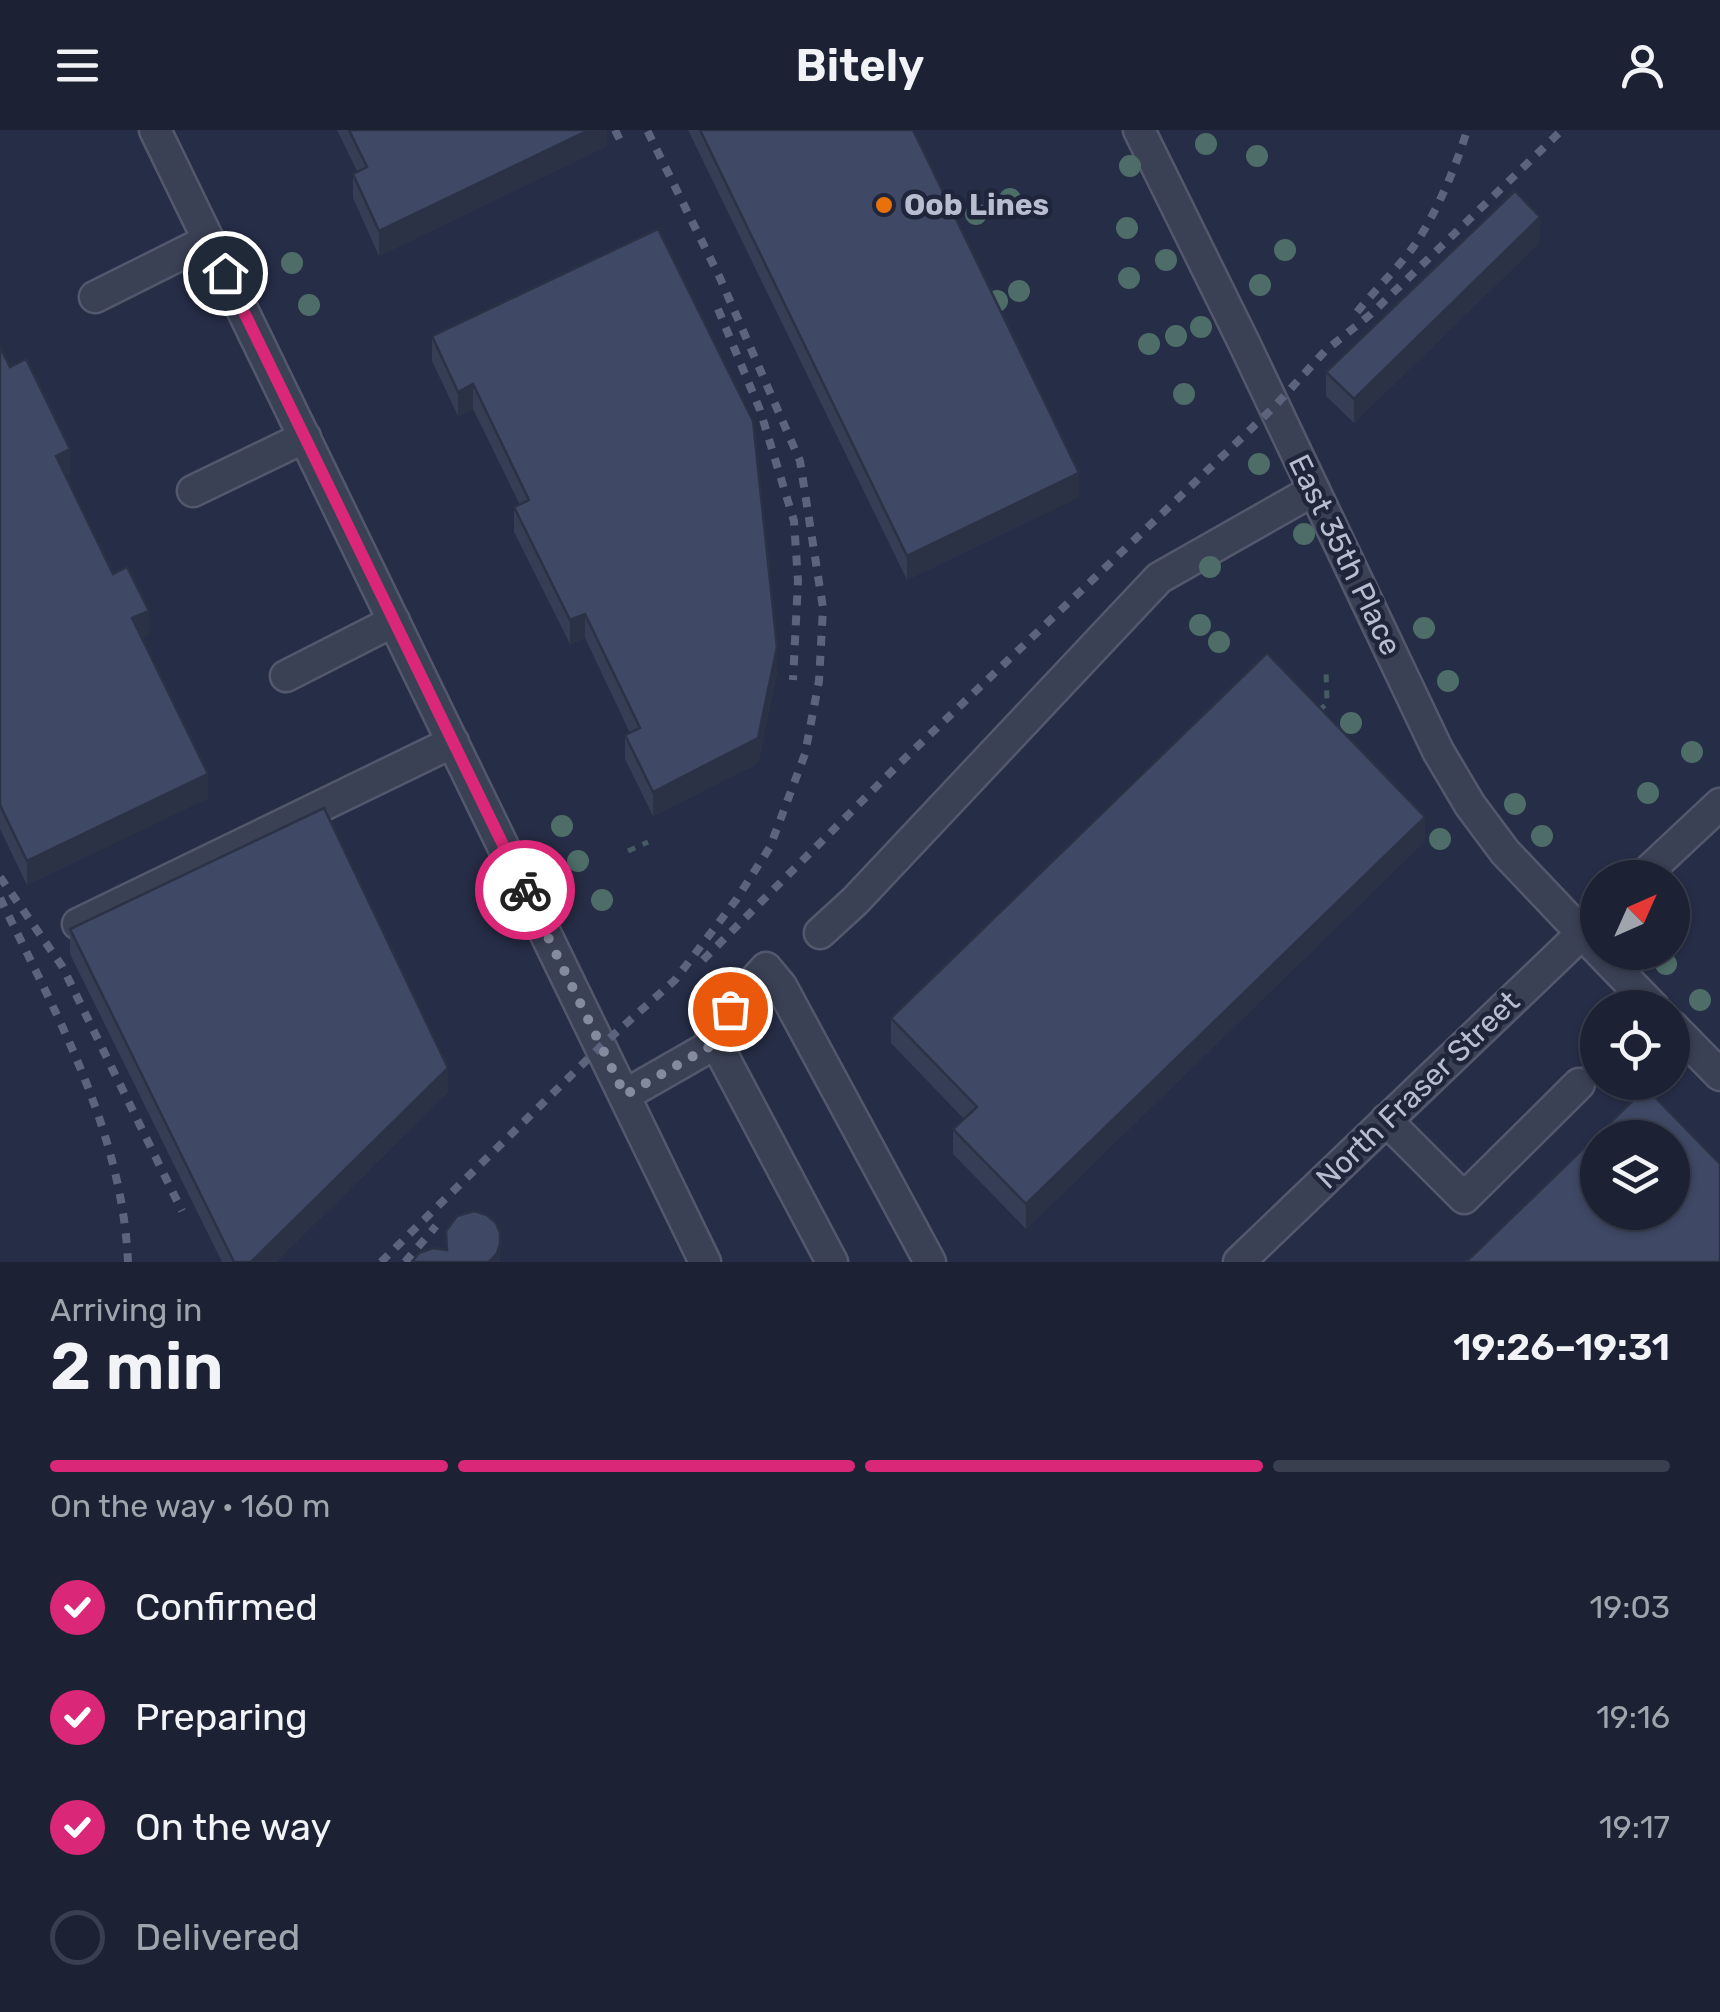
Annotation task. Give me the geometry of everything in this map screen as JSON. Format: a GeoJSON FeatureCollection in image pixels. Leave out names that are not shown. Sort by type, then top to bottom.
{"type":"FeatureCollection","features":[{"type":"Feature","properties":{"kind":"street"},"geometry":{"type":"LineString","coordinates":[[155,130],[705,1262]]}},
{"type":"Feature","properties":{"kind":"street","name":"East 35th Place"},"geometry":{"type":"LineString","coordinates":[[1139,130],[1438,750],[1470,805],[1505,852],[1580,924]]}},
{"type":"Feature","properties":{"kind":"street"},"geometry":{"type":"LineString","coordinates":[[95,296],[209,240]]}},
{"type":"Feature","properties":{"kind":"street"},"geometry":{"type":"LineString","coordinates":[[193,491],[305,437]]}},
{"type":"Feature","properties":{"kind":"street"},"geometry":{"type":"LineString","coordinates":[[820,934],[1159,578],[1314,490]]}},
{"type":"Feature","properties":{"kind":"street"},"geometry":{"type":"LineString","coordinates":[[286,676],[394,621]]}},
{"type":"Feature","properties":{"kind":"street"},"geometry":{"type":"LineString","coordinates":[[78,924],[453,742]]}},
{"type":"Feature","properties":{"kind":"street"},"geometry":{"type":"LineString","coordinates":[[1660,860],[1720,804]]}},
{"type":"Feature","properties":{"kind":"street","name":"North Fraser Street"},"geometry":{"type":"LineString","coordinates":[[1239,1262],[1386,1120],[1580,950]]}},
{"type":"Feature","properties":{"kind":"street"},"geometry":{"type":"LineString","coordinates":[[832,1262],[712,1029],[766,968],[781,986],[930,1262]]}},
{"type":"Feature","properties":{"kind":"street","name":"East 35th Place"},"geometry":{"type":"LineString","coordinates":[[1621,970],[1639,990]]}},
{"type":"Feature","properties":{"kind":"street"},"geometry":{"type":"LineString","coordinates":[[625,1095],[716,1043]]}},
{"type":"Feature","properties":{"kind":"street"},"geometry":{"type":"LineString","coordinates":[[1690,1044],[1720,1075]]}},
{"type":"Feature","properties":{"kind":"street"},"geometry":{"type":"LineString","coordinates":[[1386,1120],[1464,1198],[1580,1084]]}},
{"type":"Feature","properties":{"kind":"path"},"geometry":{"type":"LineString","coordinates":[[1319,710],[1327,702],[1326,668]]}},
{"type":"Feature","properties":{"kind":"path"},"geometry":{"type":"LineString","coordinates":[[628,851],[648,842]]}},
{"type":"Feature","properties":{"kind":"building"},"geometry":{"type":"Polygon","coordinates":[[[349,130],[589,130],[379,231],[353,174],[367,167],[349,130]]]}},
{"type":"Feature","properties":{"kind":"building"},"geometry":{"type":"Polygon","coordinates":[[[700,130],[913,130],[1079,473],[907,556],[700,130]]]}},
{"type":"Feature","properties":{"kind":"building"},"geometry":{"type":"Polygon","coordinates":[[[1515,191],[1540,217],[1354,399],[1326,372],[1515,191]]]}},
{"type":"Feature","properties":{"kind":"building"},"geometry":{"type":"Polygon","coordinates":[[[658,229],[753,421],[777,647],[758,738],[653,792],[625,735],[640,728],[585,614],[570,620],[514,507],[529,500],[473,384],[458,392],[432,336],[658,229]]]}},
{"type":"Feature","properties":{"kind":"building"},"geometry":{"type":"Polygon","coordinates":[[[0,347],[10,367],[26,359],[70,449],[56,456],[113,574],[127,567],[149,611],[132,618],[208,774],[27,861],[0,805],[0,347]]]}},
{"type":"Feature","properties":{"kind":"building"},"geometry":{"type":"Polygon","coordinates":[[[1267,653],[1425,817],[1026,1204],[953,1129],[977,1107],[891,1018],[1267,653]]]}},
{"type":"Feature","properties":{"kind":"building"},"geometry":{"type":"Polygon","coordinates":[[[324,808],[448,1068],[251,1262],[234,1262],[70,929],[324,808]]]}},
{"type":"Feature","properties":{"kind":"building"},"geometry":{"type":"Polygon","coordinates":[[[1634,1100],[1658,1100],[1677,1120],[1613,1120],[1634,1100]]]}},
{"type":"Feature","properties":{"kind":"building"},"geometry":{"type":"Polygon","coordinates":[[[1690,1133],[1720,1164],[1720,1262],[1466,1262],[1580,1152],[1580,1230],[1690,1230],[1690,1133]]]}},
{"type":"Feature","properties":{"kind":"building"},"geometry":{"type":"Polygon","coordinates":[[[474,1211],[487,1215],[500,1233],[497,1253],[491,1260],[412,1262],[419,1253],[433,1248],[447,1250],[446,1231],[457,1216],[474,1211]]]}},
{"type":"Feature","properties":{"kind":"railway"},"geometry":{"type":"LineString","coordinates":[[615,130],[621,142]]}},
{"type":"Feature","properties":{"kind":"railway"},"geometry":{"type":"LineString","coordinates":[[381,1262],[601,1046],[675,980],[736,900],[770,847],[805,754],[819,681],[823,608],[800,461],[720,278],[647,130]]}},
{"type":"Feature","properties":{"kind":"railway"},"geometry":{"type":"LineString","coordinates":[[1357,312],[1422,234],[1445,190],[1467,130]]}},
{"type":"Feature","properties":{"kind":"railway"},"geometry":{"type":"LineString","coordinates":[[703,960],[900,763],[1274,407],[1325,351],[1371,314],[1562,130]]}},
{"type":"Feature","properties":{"kind":"railway"},"geometry":{"type":"LineString","coordinates":[[718,309],[760,410],[794,521],[798,581],[793,680]]}},
{"type":"Feature","properties":{"kind":"railway"},"geometry":{"type":"LineString","coordinates":[[0,877],[62,966],[182,1211]]}},
{"type":"Feature","properties":{"kind":"railway"},"geometry":{"type":"LineString","coordinates":[[0,898],[64,1029],[100,1119],[123,1213],[128,1262]]}},
{"type":"Feature","properties":{"kind":"railway"},"geometry":{"type":"LineString","coordinates":[[405,1262],[436,1226]]}},
{"type":"Feature","properties":{"kind":"way so far"},"geometry":{"type":"LineString","coordinates":[[525,890],[625,1095],[716,1043],[712,1029],[730,1009]]}},
{"type":"Feature","properties":{"kind":"place","name":"Oob Lines"},"geometry":{"type":"Point","coordinates":[884,205]}},
{"type":"Feature","properties":{"kind":"route"},"geometry":{"type":"LineString","coordinates":[[225,273],[525,890]]}}]}
